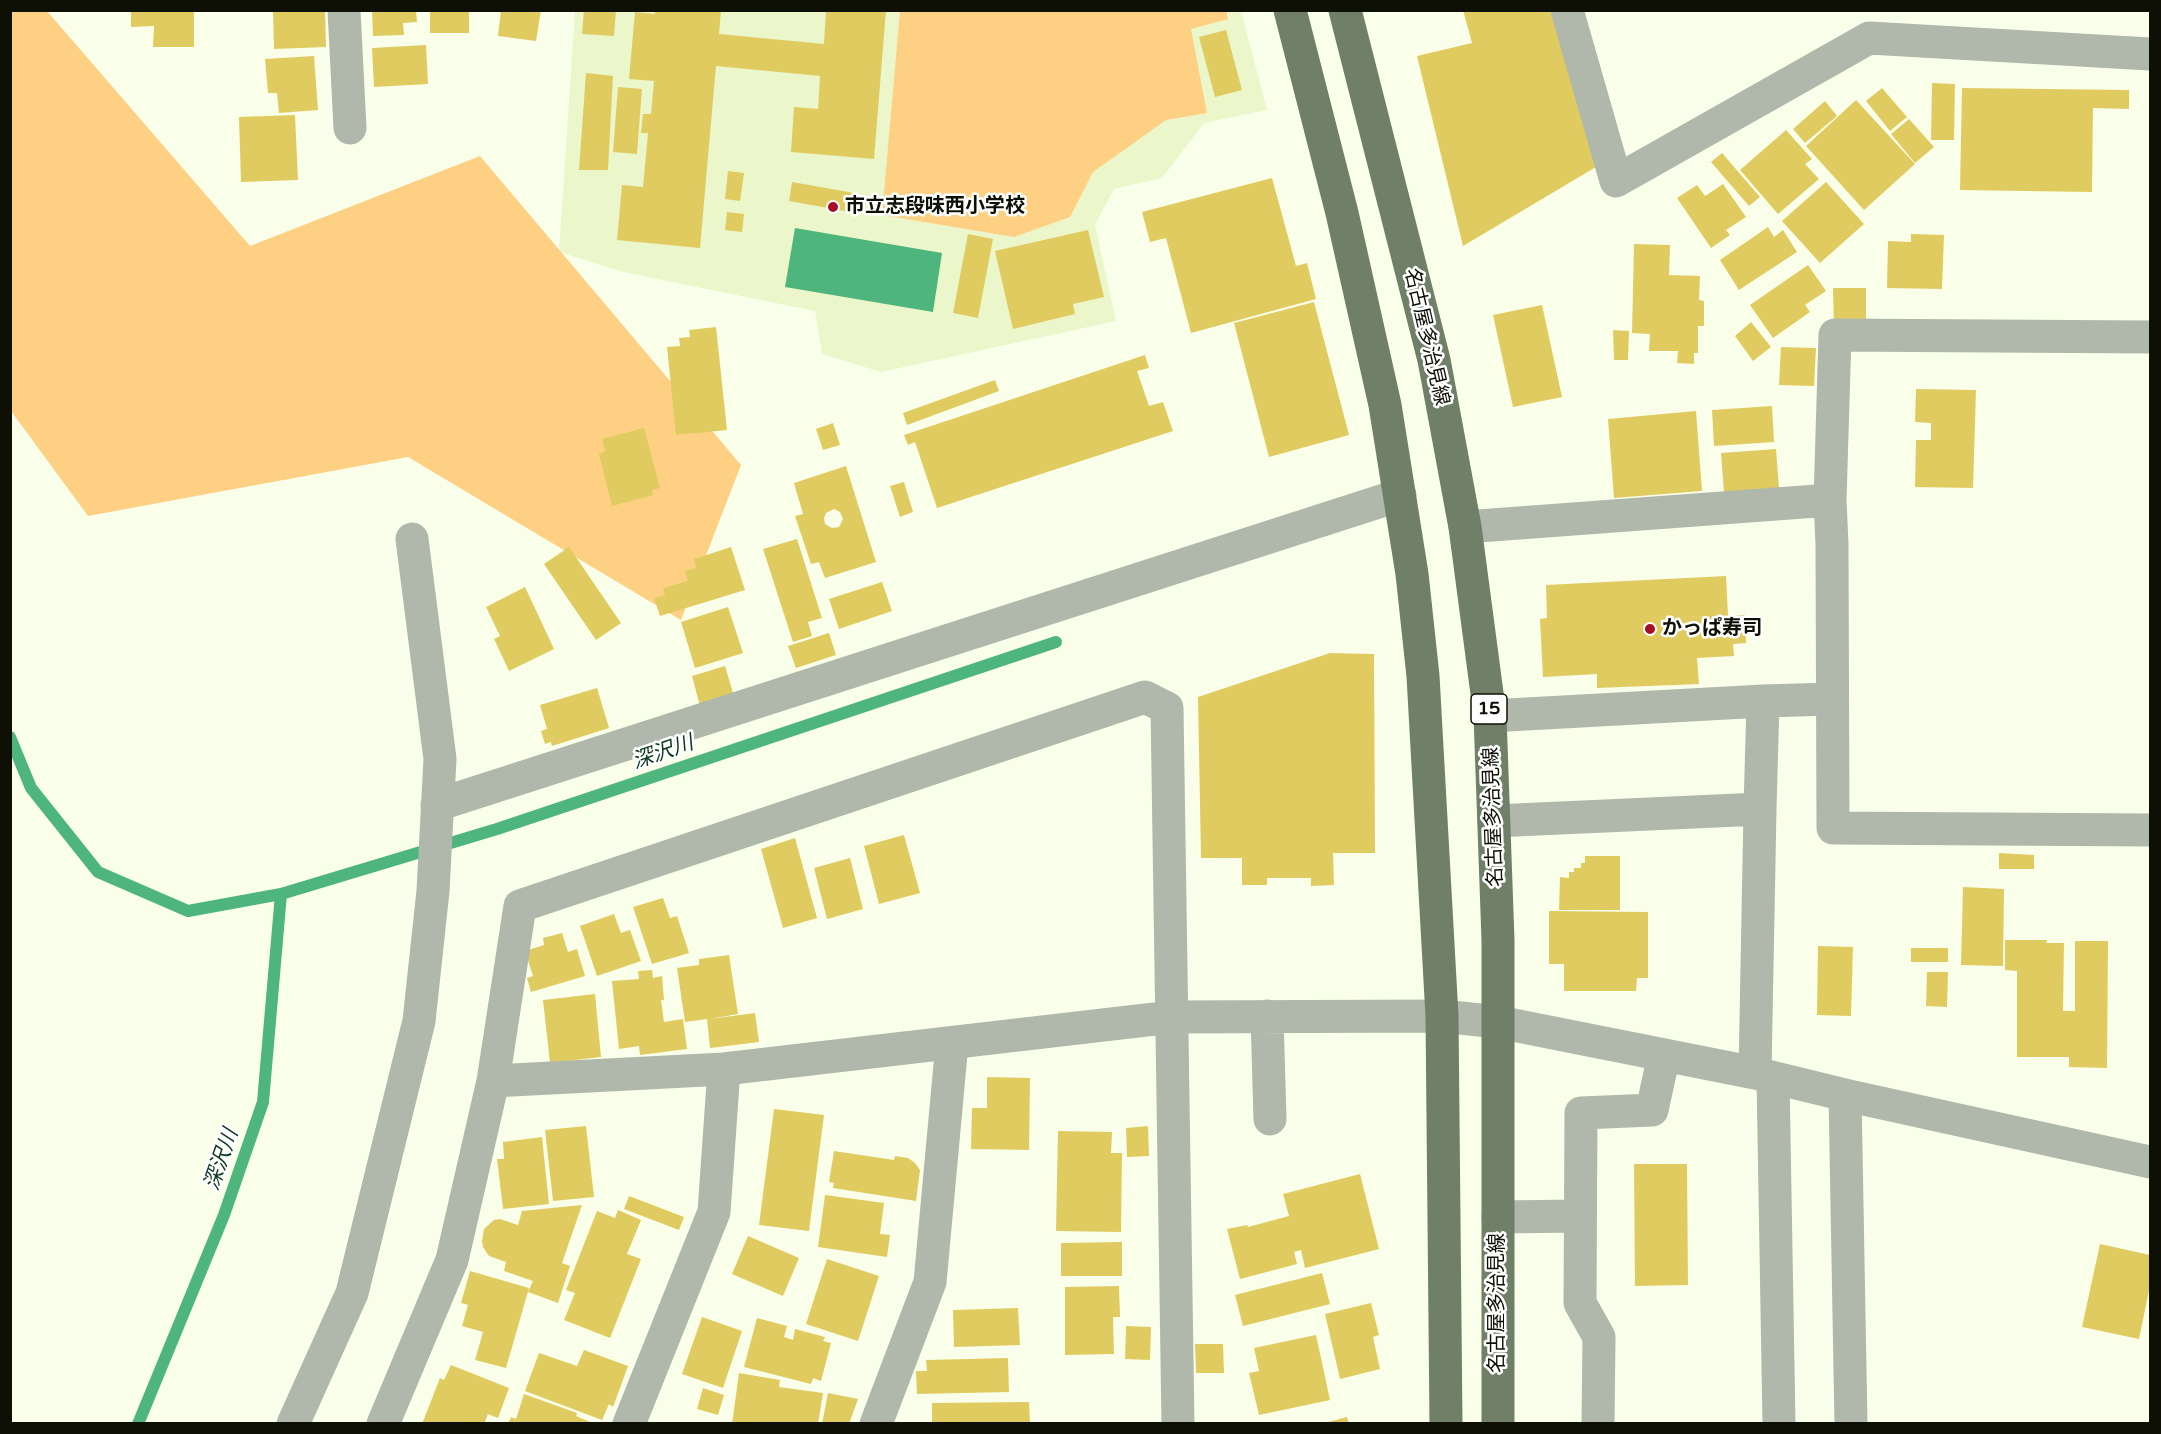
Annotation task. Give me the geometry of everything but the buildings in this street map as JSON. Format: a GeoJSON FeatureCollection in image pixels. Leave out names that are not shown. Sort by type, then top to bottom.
{"type":"FeatureCollection","features":[{"type":"Feature","properties":{"kind":"main road"},"geometry":{"type":"LineString","coordinates":[[1290,10],[1364,307],[1385,405],[1401,495],[1424,676],[1442,1017],[1446,1424]]}},
{"type":"Feature","properties":{"kind":"main road","name":"名古屋多治見線"},"geometry":{"type":"LineString","coordinates":[[1345,10],[1434,360],[1465,527],[1490,716],[1498,1022],[1498,1424]]}},
{"type":"Feature","properties":{"kind":"street"},"geometry":{"type":"LineString","coordinates":[[344,10],[350,128]]}},
{"type":"Feature","properties":{"kind":"street"},"geometry":{"type":"LineString","coordinates":[[1567,10],[1616,181],[1869,38],[2151,54]]}},
{"type":"Feature","properties":{"kind":"street"},"geometry":{"type":"LineString","coordinates":[[2151,337],[1835,335],[1830,500],[1833,828],[2151,830]]}},
{"type":"Feature","properties":{"kind":"street"},"geometry":{"type":"LineString","coordinates":[[437,812],[1401,495]]}},
{"type":"Feature","properties":{"kind":"street"},"geometry":{"type":"LineString","coordinates":[[1465,527],[1830,500]]}},
{"type":"Feature","properties":{"kind":"street"},"geometry":{"type":"LineString","coordinates":[[293,1424],[352,1293],[419,1021],[433,876],[440,759],[412,538]]}},
{"type":"Feature","properties":{"kind":"street"},"geometry":{"type":"LineString","coordinates":[[383,1424],[452,1260],[493,1081],[520,906],[1145,697],[1167,708],[1178,1424]]}},
{"type":"Feature","properties":{"kind":"street"},"geometry":{"type":"LineString","coordinates":[[1490,716],[1832,699]]}},
{"type":"Feature","properties":{"kind":"street"},"geometry":{"type":"LineString","coordinates":[[1763,701],[1760,809],[1764,1075],[1779,1424]]}},
{"type":"Feature","properties":{"kind":"street"},"geometry":{"type":"LineString","coordinates":[[1494,821],[1760,809]]}},
{"type":"Feature","properties":{"kind":"street"},"geometry":{"type":"LineString","coordinates":[[1267,1016],[1270,1119]]}},
{"type":"Feature","properties":{"kind":"street"},"geometry":{"type":"LineString","coordinates":[[493,1081],[724,1069],[1172,1017],[1442,1017],[1498,1022],[1764,1075],[2151,1162]]}},
{"type":"Feature","properties":{"kind":"street"},"geometry":{"type":"LineString","coordinates":[[876,1424],[930,1282],[952,1043]]}},
{"type":"Feature","properties":{"kind":"street"},"geometry":{"type":"LineString","coordinates":[[1598,1424],[1599,1337],[1580,1303],[1581,1113],[1652,1110],[1664,1055]]}},
{"type":"Feature","properties":{"kind":"street"},"geometry":{"type":"LineString","coordinates":[[629,1424],[714,1212],[724,1069]]}},
{"type":"Feature","properties":{"kind":"street"},"geometry":{"type":"LineString","coordinates":[[1845,1095],[1855,1422]]}},
{"type":"Feature","properties":{"kind":"street"},"geometry":{"type":"LineString","coordinates":[[1498,1217],[1580,1216]]}},
{"type":"Feature","properties":{"kind":"shaded area"},"geometry":{"type":"Polygon","coordinates":[[[1226,10],[1228,19],[1191,29],[1207,113],[1166,120],[1093,172],[1070,217],[1014,237],[882,215],[900,11],[1226,10]]]}},
{"type":"Feature","properties":{"kind":"shaded area"},"geometry":{"type":"Polygon","coordinates":[[[10,11],[47,11],[250,246],[480,156],[741,465],[681,620],[408,457],[88,516],[11,411],[10,11]]]}},
{"type":"Feature","properties":{"kind":"shaded area","name":"市立志段味西小学校"},"geometry":{"type":"Polygon","coordinates":[[[575,11],[1241,11],[1267,110],[1204,123],[1162,178],[1114,189],[1095,225],[1116,321],[881,372],[822,354],[815,311],[623,272],[559,252],[575,11]]]}},
{"type":"Feature","properties":{"kind":"shaded area"},"geometry":{"type":"Polygon","coordinates":[[[795,228],[942,253],[933,312],[785,287],[795,228]]]}},
{"type":"Feature","properties":{"kind":"waterway","name":"深沢川"},"geometry":{"type":"LineString","coordinates":[[138,1424],[224,1215],[263,1102],[281,894],[497,829],[1056,642]]}},
{"type":"Feature","properties":{"kind":"waterway","name":"深沢川"},"geometry":{"type":"LineString","coordinates":[[10,737],[31,788],[98,872],[188,911],[281,894]]}},
{"type":"Feature","properties":{"kind":"place","name":"市立志段味西小学校"},"geometry":{"type":"Point","coordinates":[833,207]}},
{"type":"Feature","properties":{"kind":"place","name":"かっぱ寿司"},"geometry":{"type":"Point","coordinates":[1650,629]}}]}
